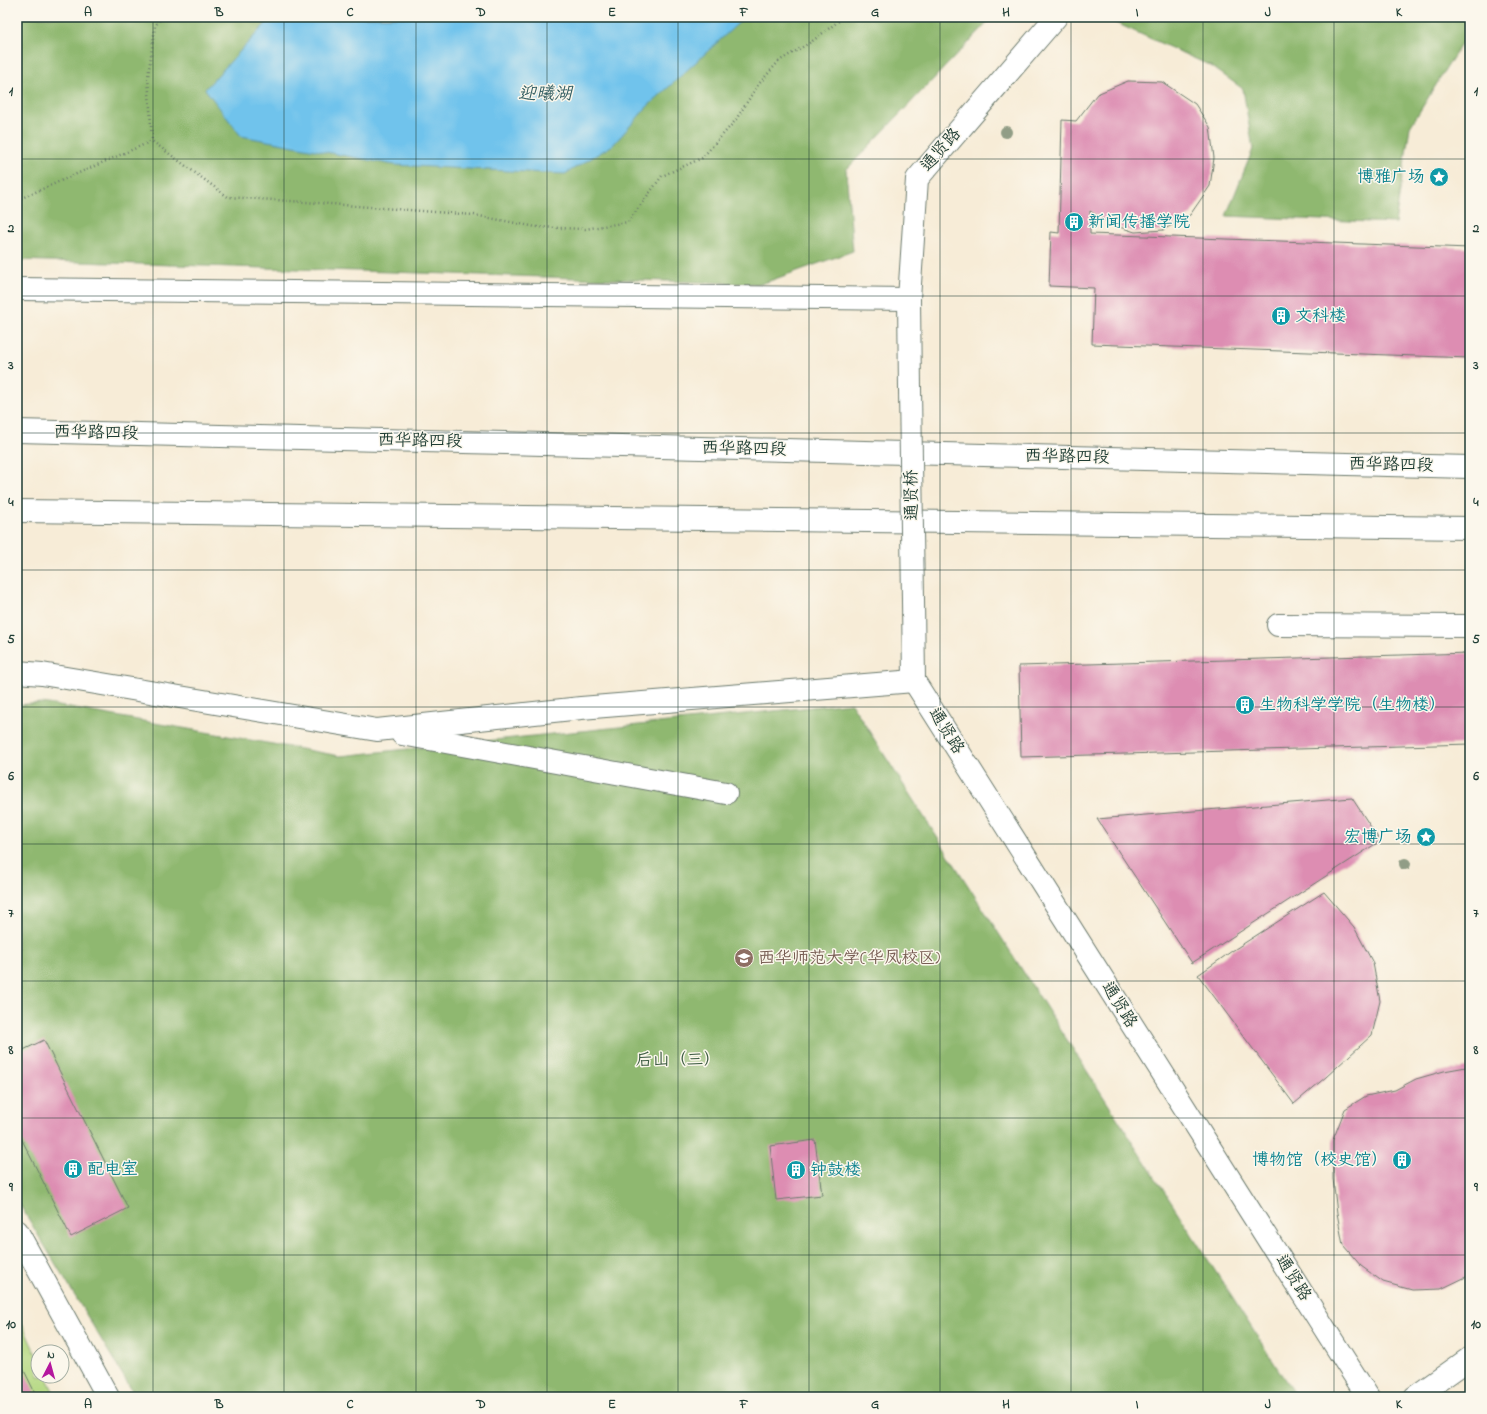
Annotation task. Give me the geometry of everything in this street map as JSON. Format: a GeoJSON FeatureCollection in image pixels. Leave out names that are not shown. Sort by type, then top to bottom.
{"type":"FeatureCollection","features":[{"type":"Feature","properties":{"kind":"street","name":"通贤路"},"geometry":{"type":"LineString","coordinates":[[910,389],[908,299],[917,179],[1056,17]]}},
{"type":"Feature","properties":{"kind":"street"},"geometry":{"type":"LineString","coordinates":[[17,289],[908,299]]}},
{"type":"Feature","properties":{"kind":"street","name":"通贤桥"},"geometry":{"type":"LineString","coordinates":[[910,389],[914,681]]}},
{"type":"Feature","properties":{"kind":"street","name":"西华路四段"},"geometry":{"type":"LineString","coordinates":[[17,431],[1470,467]]}},
{"type":"Feature","properties":{"kind":"street"},"geometry":{"type":"LineString","coordinates":[[17,511],[1470,528]]}},
{"type":"Feature","properties":{"kind":"street"},"geometry":{"type":"LineString","coordinates":[[1278,625],[1470,626]]}},
{"type":"Feature","properties":{"kind":"street"},"geometry":{"type":"LineString","coordinates":[[17,672],[42,674],[377,730],[726,793]]}},
{"type":"Feature","properties":{"kind":"street","name":"通贤路"},"geometry":{"type":"LineString","coordinates":[[914,681],[1368,1397]]}},
{"type":"Feature","properties":{"kind":"street"},"geometry":{"type":"LineString","coordinates":[[377,730],[580,708],[914,681]]}},
{"type":"Feature","properties":{"kind":"street"},"geometry":{"type":"LineString","coordinates":[[17,1231],[108,1397]]}},
{"type":"Feature","properties":{"kind":"street"},"geometry":{"type":"LineString","coordinates":[[1415,1397],[1470,1358]]}},
{"type":"Feature","properties":{"kind":"path"},"geometry":{"type":"LineString","coordinates":[[152,141],[148,77],[155,26],[162,17]]}},
{"type":"Feature","properties":{"kind":"path"},"geometry":{"type":"LineString","coordinates":[[152,141],[228,197],[474,215],[536,227],[585,229],[628,222],[662,176],[702,158],[735,121],[758,85],[779,61],[811,42],[844,17]]}},
{"type":"Feature","properties":{"kind":"path"},"geometry":{"type":"LineString","coordinates":[[17,200],[152,141]]}},
{"type":"Feature","properties":{"kind":"green space"},"geometry":{"type":"Polygon","coordinates":[[[17,17],[993,17],[846,170],[853,251],[761,284],[17,260],[17,17]]]}},
{"type":"Feature","properties":{"kind":"green space"},"geometry":{"type":"Polygon","coordinates":[[[1103,17],[1470,17],[1470,30],[1410,127],[1395,223],[1226,216],[1253,149],[1243,89],[1211,66],[1103,17]]]}},
{"type":"Feature","properties":{"kind":"green space","name":"后山（三）"},"geometry":{"type":"Polygon","coordinates":[[[42,703],[340,756],[851,703],[1296,1397],[136,1397],[17,1200],[17,705],[42,703]]]}},
{"type":"Feature","properties":{"kind":"green space"},"geometry":{"type":"Polygon","coordinates":[[[17,1313],[31,1344],[30,1384],[50,1384],[56,1397],[17,1397],[17,1313]]]}},
{"type":"Feature","properties":{"kind":"water","name":"迎曦湖"},"geometry":{"type":"Polygon","coordinates":[[[272,17],[745,17],[647,107],[613,145],[565,174],[394,165],[241,136],[205,89],[272,17]]]}},
{"type":"Feature","properties":{"kind":"building","name":"文科楼"},"geometry":{"type":"Polygon","coordinates":[[[1128,81],[1162,82],[1195,104],[1210,127],[1214,158],[1210,186],[1190,215],[1163,230],[1135,232],[1110,224],[1090,211],[1090,234],[1470,248],[1470,358],[1092,344],[1094,288],[1049,286],[1051,232],[1059,233],[1062,120],[1076,121],[1097,94],[1128,81]]]}},
{"type":"Feature","properties":{"kind":"building","name":"生物科学学院（生物楼）"},"geometry":{"type":"Polygon","coordinates":[[[1470,653],[1470,744],[1021,757],[1019,666],[1470,653]]]}},
{"type":"Feature","properties":{"kind":"building"},"geometry":{"type":"Polygon","coordinates":[[[1352,798],[1380,841],[1192,963],[1097,819],[1352,798]]]}},
{"type":"Feature","properties":{"kind":"building"},"geometry":{"type":"Polygon","coordinates":[[[1324,892],[1354,927],[1373,963],[1380,1001],[1372,1035],[1294,1104],[1198,975],[1232,951],[1324,892]]]}},
{"type":"Feature","properties":{"kind":"building","name":"配电室"},"geometry":{"type":"Polygon","coordinates":[[[44,1040],[128,1208],[71,1237],[17,1130],[17,1053],[44,1040]]]}},
{"type":"Feature","properties":{"kind":"building","name":"博物馆（校史馆）"},"geometry":{"type":"Polygon","coordinates":[[[1470,1067],[1470,1275],[1441,1289],[1412,1290],[1383,1282],[1361,1266],[1343,1245],[1333,1179],[1333,1140],[1345,1109],[1366,1096],[1395,1090],[1416,1079],[1444,1071],[1470,1067]]]}},
{"type":"Feature","properties":{"kind":"building","name":"钟鼓楼"},"geometry":{"type":"Polygon","coordinates":[[[815,1140],[822,1195],[776,1200],[770,1146],[815,1140]]]}},
{"type":"Feature","properties":{"kind":"building"},"geometry":{"type":"Polygon","coordinates":[[[17,1356],[37,1397],[17,1397],[17,1356]]]}},
{"type":"Feature","properties":{"kind":"place","name":"博雅广场"},"geometry":{"type":"Point","coordinates":[1439,177]}},
{"type":"Feature","properties":{"kind":"place","name":"新闻传播学院"},"geometry":{"type":"Point","coordinates":[1074,222]}},
{"type":"Feature","properties":{"kind":"place","name":"文科楼"},"geometry":{"type":"Point","coordinates":[1281,316]}},
{"type":"Feature","properties":{"kind":"place","name":"生物科学学院（生物楼）"},"geometry":{"type":"Point","coordinates":[1245,705]}},
{"type":"Feature","properties":{"kind":"place","name":"宏博广场"},"geometry":{"type":"Point","coordinates":[1426,837]}},
{"type":"Feature","properties":{"kind":"place","name":"西华师范大学(华凤校区)"},"geometry":{"type":"Point","coordinates":[744,958]}},
{"type":"Feature","properties":{"kind":"place","name":"博物馆（校史馆）"},"geometry":{"type":"Point","coordinates":[1402,1160]}},
{"type":"Feature","properties":{"kind":"place","name":"配电室"},"geometry":{"type":"Point","coordinates":[73,1169]}},
{"type":"Feature","properties":{"kind":"place","name":"钟鼓楼"},"geometry":{"type":"Point","coordinates":[796,1170]}}]}
